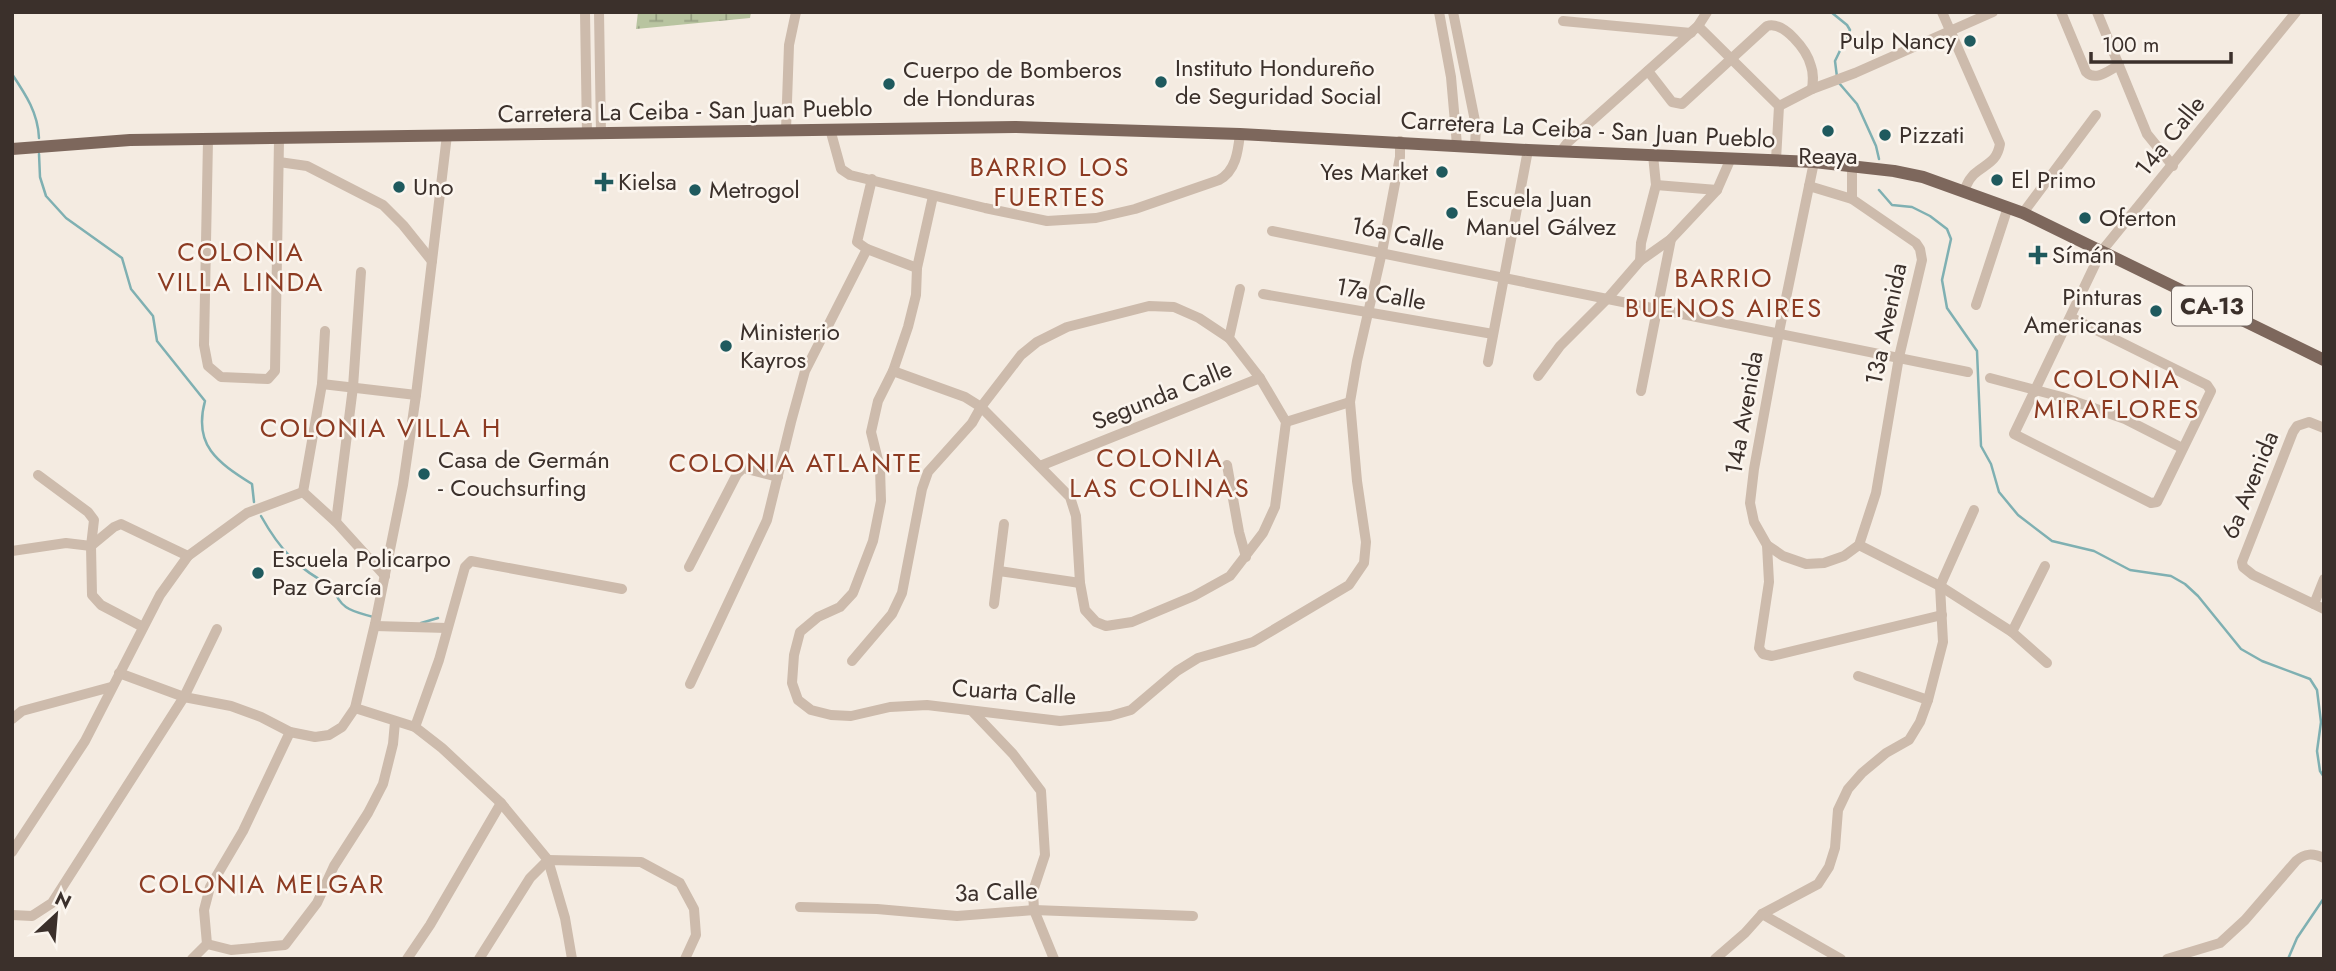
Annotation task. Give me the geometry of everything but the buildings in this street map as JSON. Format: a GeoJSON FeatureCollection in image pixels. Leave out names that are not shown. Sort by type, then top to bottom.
{"type":"FeatureCollection","features":[{"type":"Feature","properties":{"kind":"main road","name":"Carretera La Ceiba - San Juan Pueblo"},"geometry":{"type":"LineString","coordinates":[[12,149],[130,140],[279,140],[1015,127],[1400,141],[1528,150],[1814,162],[1923,177],[2008,207],[2323,357]]}},
{"type":"Feature","properties":{"kind":"street"},"geometry":{"type":"LineString","coordinates":[[586,12],[594,134]]}},
{"type":"Feature","properties":{"kind":"street"},"geometry":{"type":"LineString","coordinates":[[594,134],[599,12]]}},
{"type":"Feature","properties":{"kind":"street"},"geometry":{"type":"LineString","coordinates":[[786,130],[789,46],[796,12]]}},
{"type":"Feature","properties":{"kind":"street"},"geometry":{"type":"LineString","coordinates":[[1439,12],[1454,104],[1457,145]]}},
{"type":"Feature","properties":{"kind":"street"},"geometry":{"type":"LineString","coordinates":[[1453,12],[1476,126],[1475,146]]}},
{"type":"Feature","properties":{"kind":"street"},"geometry":{"type":"LineString","coordinates":[[1561,151],[1694,29],[1707,12]]}},
{"type":"Feature","properties":{"kind":"street"},"geometry":{"type":"LineString","coordinates":[[1942,12],[2000,144],[1998,155],[1991,164],[1978,170],[1970,178],[1964,191]]}},
{"type":"Feature","properties":{"kind":"street"},"geometry":{"type":"LineString","coordinates":[[1779,106],[1812,89],[1855,73],[1993,12]]}},
{"type":"Feature","properties":{"kind":"street"},"geometry":{"type":"LineString","coordinates":[[2061,12],[2090,76],[2096,77],[2119,65]]}},
{"type":"Feature","properties":{"kind":"street"},"geometry":{"type":"LineString","coordinates":[[2097,12],[2147,134],[2173,166]]}},
{"type":"Feature","properties":{"kind":"street","name":"14a Calle"},"geometry":{"type":"LineString","coordinates":[[2182,448],[2157,502],[2151,503],[2014,434],[2101,252],[2173,166],[2286,17],[2296,12]]}},
{"type":"Feature","properties":{"kind":"street"},"geometry":{"type":"LineString","coordinates":[[1563,20],[1694,29],[1732,60],[1779,106],[1776,160]]}},
{"type":"Feature","properties":{"kind":"street"},"geometry":{"type":"LineString","coordinates":[[1648,71],[1672,102],[1682,104],[1767,26],[1774,24],[1782,27],[1803,50],[1811,64],[1812,89]]}},
{"type":"Feature","properties":{"kind":"street"},"geometry":{"type":"LineString","coordinates":[[2023,213],[2096,115]]}},
{"type":"Feature","properties":{"kind":"street"},"geometry":{"type":"LineString","coordinates":[[830,130],[842,169],[850,175],[1047,221],[1096,218],[1135,209],[1228,176],[1236,158],[1240,134]]}},
{"type":"Feature","properties":{"kind":"street"},"geometry":{"type":"LineString","coordinates":[[119,673],[184,696],[231,706],[290,732],[315,737],[342,727],[355,708],[375,625],[402,485],[416,395],[447,135]]}},
{"type":"Feature","properties":{"kind":"street"},"geometry":{"type":"LineString","coordinates":[[208,140],[204,345],[208,366],[220,377],[268,379],[275,371],[279,140]]}},
{"type":"Feature","properties":{"kind":"street"},"geometry":{"type":"LineString","coordinates":[[1286,422],[1350,402],[1382,252],[1400,157],[1400,141]]}},
{"type":"Feature","properties":{"kind":"street"},"geometry":{"type":"LineString","coordinates":[[1488,362],[1528,150]]}},
{"type":"Feature","properties":{"kind":"street"},"geometry":{"type":"LineString","coordinates":[[1640,261],[1641,243],[1656,185],[1653,155]]}},
{"type":"Feature","properties":{"kind":"street"},"geometry":{"type":"LineString","coordinates":[[1538,376],[1560,346],[1640,261],[1671,239],[1717,190],[1731,158]]}},
{"type":"Feature","properties":{"kind":"street"},"geometry":{"type":"LineString","coordinates":[[279,162],[307,166],[383,205],[432,261]]}},
{"type":"Feature","properties":{"kind":"street","name":"14a Avenida"},"geometry":{"type":"LineString","coordinates":[[1767,545],[1754,522],[1750,503],[1754,469],[1814,162]]}},
{"type":"Feature","properties":{"kind":"street"},"geometry":{"type":"LineString","coordinates":[[1852,166],[1852,199]]}},
{"type":"Feature","properties":{"kind":"street"},"geometry":{"type":"LineString","coordinates":[[872,179],[857,238],[859,245],[917,268]]}},
{"type":"Feature","properties":{"kind":"street"},"geometry":{"type":"LineString","coordinates":[[1656,185],[1717,190]]}},
{"type":"Feature","properties":{"kind":"street","name":"13a Avenida"},"geometry":{"type":"LineString","coordinates":[[1810,186],[1852,199],[1916,243],[1922,253],[1899,357],[1876,493],[1860,545]]}},
{"type":"Feature","properties":{"kind":"street"},"geometry":{"type":"LineString","coordinates":[[852,661],[892,614],[902,593],[922,489],[928,472],[972,423],[981,407],[1021,355],[1037,342],[1067,327],[1149,306],[1174,307],[1199,318],[1229,338],[1260,378],[1286,422],[1275,507],[1263,533],[1230,576],[1194,596],[1132,622],[1107,626],[1096,622],[1085,610],[1080,583],[1076,516],[1070,497],[981,407],[965,397],[893,371],[913,306],[917,268],[933,196]]}},
{"type":"Feature","properties":{"kind":"street"},"geometry":{"type":"LineString","coordinates":[[1976,305],[2008,207]]}},
{"type":"Feature","properties":{"kind":"street","name":"16a Calle"},"geometry":{"type":"LineString","coordinates":[[1272,231],[1968,372]]}},
{"type":"Feature","properties":{"kind":"street"},"geometry":{"type":"LineString","coordinates":[[1641,391],[1671,239]]}},
{"type":"Feature","properties":{"kind":"street"},"geometry":{"type":"LineString","coordinates":[[690,684],[767,520],[805,371],[867,249]]}},
{"type":"Feature","properties":{"kind":"street"},"geometry":{"type":"LineString","coordinates":[[336,522],[353,387],[361,272]]}},
{"type":"Feature","properties":{"kind":"street"},"geometry":{"type":"LineString","coordinates":[[1229,338],[1240,289]]}},
{"type":"Feature","properties":{"kind":"street","name":"17a Calle"},"geometry":{"type":"LineString","coordinates":[[1263,294],[1493,334]]}},
{"type":"Feature","properties":{"kind":"street"},"geometry":{"type":"LineString","coordinates":[[1990,377],[2035,388],[2124,419],[2182,448],[2209,398],[2211,391],[2207,385],[2070,317]]}},
{"type":"Feature","properties":{"kind":"street"},"geometry":{"type":"LineString","coordinates":[[303,492],[322,384],[325,331]]}},
{"type":"Feature","properties":{"kind":"street","name":"Cuarta Calle"},"geometry":{"type":"LineString","coordinates":[[893,371],[878,401],[871,432],[880,468],[881,501],[873,541],[853,593],[840,607],[818,617],[800,632],[794,655],[792,682],[798,700],[811,710],[851,716],[890,707],[927,705],[1060,721],[1110,716],[1131,710],[1177,671],[1198,658],[1253,642],[1349,585],[1364,563],[1366,542],[1350,402]]}},
{"type":"Feature","properties":{"kind":"street","name":"Segunda Calle"},"geometry":{"type":"LineString","coordinates":[[1040,466],[1260,378]]}},
{"type":"Feature","properties":{"kind":"street"},"geometry":{"type":"LineString","coordinates":[[322,384],[416,395]]}},
{"type":"Feature","properties":{"kind":"street","name":"6a Avenida"},"geometry":{"type":"LineString","coordinates":[[2319,606],[2253,575],[2243,567],[2243,556],[2297,426],[2303,423],[2324,428]]}},
{"type":"Feature","properties":{"kind":"street"},"geometry":{"type":"LineString","coordinates":[[1227,465],[1246,556]]}},
{"type":"Feature","properties":{"kind":"street"},"geometry":{"type":"LineString","coordinates":[[689,567],[737,474],[743,468],[778,477]]}},
{"type":"Feature","properties":{"kind":"street"},"geometry":{"type":"LineString","coordinates":[[37,475],[94,520],[92,595],[101,605],[143,627]]}},
{"type":"Feature","properties":{"kind":"street"},"geometry":{"type":"LineString","coordinates":[[303,492],[336,522],[384,576]]}},
{"type":"Feature","properties":{"kind":"street"},"geometry":{"type":"LineString","coordinates":[[12,852],[85,741],[160,595],[188,556],[247,513],[303,492]]}},
{"type":"Feature","properties":{"kind":"street"},"geometry":{"type":"LineString","coordinates":[[1715,959],[1762,914],[1818,884],[1832,858],[1838,810],[1848,789],[1862,773],[1909,740],[1920,722],[1944,642],[1940,586],[1974,510]]}},
{"type":"Feature","properties":{"kind":"street"},"geometry":{"type":"LineString","coordinates":[[12,551],[66,543],[92,546],[121,524],[188,556]]}},
{"type":"Feature","properties":{"kind":"street"},"geometry":{"type":"LineString","coordinates":[[994,604],[1004,524]]}},
{"type":"Feature","properties":{"kind":"street"},"geometry":{"type":"LineString","coordinates":[[1767,545],[1783,556],[1806,564],[1824,563],[1844,556],[1860,545],[1940,586],[2012,632],[2047,663]]}},
{"type":"Feature","properties":{"kind":"street"},"geometry":{"type":"LineString","coordinates":[[1767,545],[1769,582],[1759,648],[1763,654],[1772,656],[1942,615]]}},
{"type":"Feature","properties":{"kind":"street"},"geometry":{"type":"LineString","coordinates":[[415,727],[439,660],[465,567],[471,561],[622,589]]}},
{"type":"Feature","properties":{"kind":"street"},"geometry":{"type":"LineString","coordinates":[[2012,632],[2045,566]]}},
{"type":"Feature","properties":{"kind":"street"},"geometry":{"type":"LineString","coordinates":[[999,572],[1080,583]]}},
{"type":"Feature","properties":{"kind":"street"},"geometry":{"type":"LineString","coordinates":[[2319,606],[2324,579]]}},
{"type":"Feature","properties":{"kind":"street"},"geometry":{"type":"LineString","coordinates":[[375,625],[447,628]]}},
{"type":"Feature","properties":{"kind":"street"},"geometry":{"type":"LineString","coordinates":[[12,915],[32,916],[52,903],[184,696],[217,629]]}},
{"type":"Feature","properties":{"kind":"street"},"geometry":{"type":"LineString","coordinates":[[1858,676],[1928,700]]}},
{"type":"Feature","properties":{"kind":"street"},"geometry":{"type":"LineString","coordinates":[[12,719],[22,711],[111,687]]}},
{"type":"Feature","properties":{"kind":"street"},"geometry":{"type":"LineString","coordinates":[[355,708],[415,727],[501,803],[548,860],[565,918],[572,959]]}},
{"type":"Feature","properties":{"kind":"street"},"geometry":{"type":"LineString","coordinates":[[973,712],[1013,754],[1041,791],[1045,855],[1033,891],[1034,910],[1054,959]]}},
{"type":"Feature","properties":{"kind":"street"},"geometry":{"type":"LineString","coordinates":[[207,944],[231,950],[285,945],[317,903],[334,866],[383,784],[393,744],[395,722]]}},
{"type":"Feature","properties":{"kind":"street"},"geometry":{"type":"LineString","coordinates":[[207,944],[204,910],[210,887],[243,831],[290,732]]}},
{"type":"Feature","properties":{"kind":"street"},"geometry":{"type":"LineString","coordinates":[[407,959],[430,925],[501,803]]}},
{"type":"Feature","properties":{"kind":"street"},"geometry":{"type":"LineString","coordinates":[[2167,959],[2220,943],[2245,919],[2296,860],[2310,854],[2324,859]]}},
{"type":"Feature","properties":{"kind":"street"},"geometry":{"type":"LineString","coordinates":[[479,959],[530,878],[548,860],[641,862],[680,883],[694,909],[696,935],[685,959]]}},
{"type":"Feature","properties":{"kind":"street","name":"3a Calle"},"geometry":{"type":"LineString","coordinates":[[800,907],[877,909],[957,916],[1034,910],[1193,916]]}},
{"type":"Feature","properties":{"kind":"street"},"geometry":{"type":"LineString","coordinates":[[1762,914],[1840,959]]}},
{"type":"Feature","properties":{"kind":"street"},"geometry":{"type":"LineString","coordinates":[[192,959],[207,944]]}},
{"type":"Feature","properties":{"kind":"green space"},"geometry":{"type":"Polygon","coordinates":[[[638,12],[751,12],[750,18],[636,29],[638,12]]]}},
{"type":"Feature","properties":{"kind":"waterway"},"geometry":{"type":"LineString","coordinates":[[1831,12],[1850,30],[1835,61],[1837,77]]}},
{"type":"Feature","properties":{"kind":"waterway"},"geometry":{"type":"LineString","coordinates":[[12,74],[34,112],[39,138]]}},
{"type":"Feature","properties":{"kind":"waterway"},"geometry":{"type":"LineString","coordinates":[[1839,83],[1857,104],[1879,159]]}},
{"type":"Feature","properties":{"kind":"waterway"},"geometry":{"type":"LineString","coordinates":[[39,154],[40,177],[46,196],[66,218],[122,258],[131,289],[153,316],[157,341],[205,401],[202,416],[205,441],[219,460],[252,484],[254,502]]}},
{"type":"Feature","properties":{"kind":"waterway"},"geometry":{"type":"LineString","coordinates":[[1879,190],[1892,205],[1912,207],[1930,216],[1947,229],[1951,239],[1942,280],[1947,308],[1977,351],[1981,446],[1991,464],[1999,492],[2018,515],[2052,541],[2094,551],[2130,570],[2171,576],[2185,584],[2241,649],[2262,661],[2310,679],[2317,690],[2321,722],[2317,751],[2320,771],[2324,777]]}},
{"type":"Feature","properties":{"kind":"waterway"},"geometry":{"type":"LineString","coordinates":[[261,516],[291,558],[333,587],[343,605],[373,617]]}},
{"type":"Feature","properties":{"kind":"waterway"},"geometry":{"type":"LineString","coordinates":[[421,623],[438,618]]}},
{"type":"Feature","properties":{"kind":"waterway"},"geometry":{"type":"LineString","coordinates":[[2288,959],[2297,938],[2324,898]]}},
{"type":"Feature","properties":{"kind":"place","name":"Pulp Nancy"},"geometry":{"type":"Point","coordinates":[1970,41]}},
{"type":"Feature","properties":{"kind":"place","name":"Instituto Hondureño de Seguridad Social"},"geometry":{"type":"Point","coordinates":[1161,82]}},
{"type":"Feature","properties":{"kind":"place","name":"Cuerpo de Bomberos de Honduras"},"geometry":{"type":"Point","coordinates":[889,84]}},
{"type":"Feature","properties":{"kind":"place","name":"Reaya"},"geometry":{"type":"Point","coordinates":[1828,131]}},
{"type":"Feature","properties":{"kind":"place","name":"Pizzati"},"geometry":{"type":"Point","coordinates":[1885,135]}},
{"type":"Feature","properties":{"kind":"place","name":"Yes Market"},"geometry":{"type":"Point","coordinates":[1442,172]}},
{"type":"Feature","properties":{"kind":"place","name":"El Primo"},"geometry":{"type":"Point","coordinates":[1997,180]}},
{"type":"Feature","properties":{"kind":"place","name":"Kielsa"},"geometry":{"type":"Point","coordinates":[604,182]}},
{"type":"Feature","properties":{"kind":"place","name":"Uno"},"geometry":{"type":"Point","coordinates":[399,187]}},
{"type":"Feature","properties":{"kind":"place","name":"Metrogol"},"geometry":{"type":"Point","coordinates":[695,190]}},
{"type":"Feature","properties":{"kind":"place","name":"Escuela Juan Manuel Gálvez"},"geometry":{"type":"Point","coordinates":[1452,213]}},
{"type":"Feature","properties":{"kind":"place","name":"Oferton"},"geometry":{"type":"Point","coordinates":[2085,218]}},
{"type":"Feature","properties":{"kind":"place","name":"Símán"},"geometry":{"type":"Point","coordinates":[2038,255]}},
{"type":"Feature","properties":{"kind":"place","name":"Pinturas Americanas"},"geometry":{"type":"Point","coordinates":[2156,311]}},
{"type":"Feature","properties":{"kind":"place","name":"Ministerio Kayros"},"geometry":{"type":"Point","coordinates":[726,346]}},
{"type":"Feature","properties":{"kind":"place","name":"Casa de Germán - Couchsurfing"},"geometry":{"type":"Point","coordinates":[424,474]}},
{"type":"Feature","properties":{"kind":"place","name":"Escuela Policarpo Paz García"},"geometry":{"type":"Point","coordinates":[258,573]}},
{"type":"Feature","properties":{"kind":"district","name":"BARRIO LOS FUERTES"},"geometry":{"type":"Point","coordinates":[1050,182]}},
{"type":"Feature","properties":{"kind":"district","name":"COLONIA VILLA LINDA"},"geometry":{"type":"Point","coordinates":[241,267]}},
{"type":"Feature","properties":{"kind":"district","name":"BARRIO BUENOS AIRES"},"geometry":{"type":"Point","coordinates":[1724,293]}},
{"type":"Feature","properties":{"kind":"district","name":"COLONIA MIRAFLORES"},"geometry":{"type":"Point","coordinates":[2117,394]}},
{"type":"Feature","properties":{"kind":"district","name":"COLONIA VILLA H"},"geometry":{"type":"Point","coordinates":[381,428]}},
{"type":"Feature","properties":{"kind":"district","name":"COLONIA ATLANTE"},"geometry":{"type":"Point","coordinates":[796,463]}},
{"type":"Feature","properties":{"kind":"district","name":"COLONIA LAS COLINAS"},"geometry":{"type":"Point","coordinates":[1160,473]}},
{"type":"Feature","properties":{"kind":"district","name":"COLONIA MELGAR"},"geometry":{"type":"Point","coordinates":[262,884]}}]}
